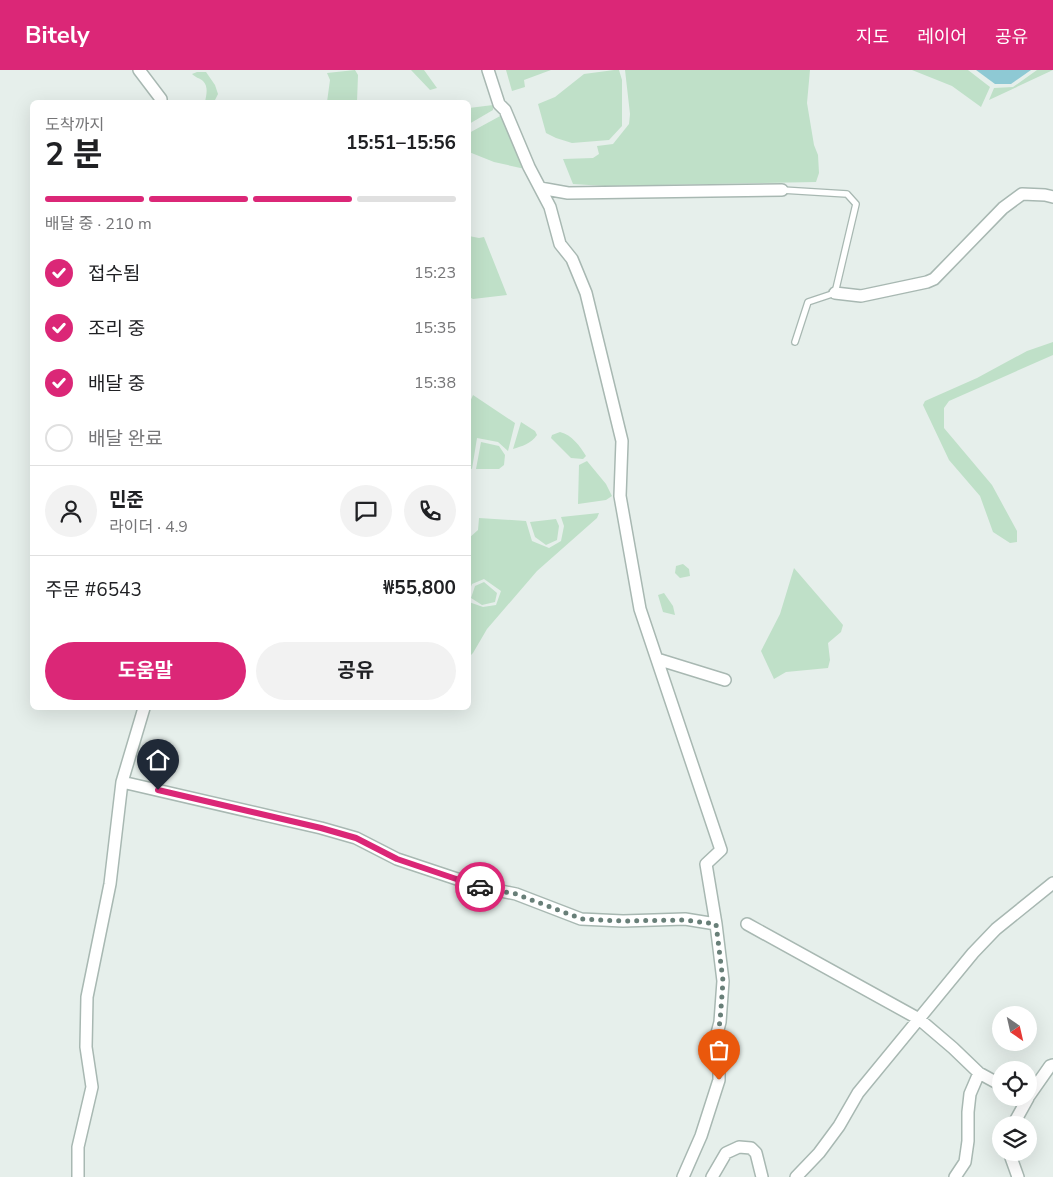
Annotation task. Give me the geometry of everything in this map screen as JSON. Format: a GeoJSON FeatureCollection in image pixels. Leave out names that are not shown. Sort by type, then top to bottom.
{"type":"FeatureCollection","features":[{"type":"Feature","properties":{"kind":"street"},"geometry":{"type":"LineString","coordinates":[[139,70],[161,100]]}},
{"type":"Feature","properties":{"kind":"street"},"geometry":{"type":"LineString","coordinates":[[488,70],[499,104],[505,110],[529,167],[550,207],[560,244],[572,260],[586,293],[622,441],[620,496],[640,609],[721,850],[706,864],[723,981],[720,1022],[714,1046],[719,1063],[719,1080],[701,1136],[683,1177]]}},
{"type":"Feature","properties":{"kind":"street"},"geometry":{"type":"LineString","coordinates":[[540,188],[568,193],[782,190]]}},
{"type":"Feature","properties":{"kind":"street"},"geometry":{"type":"LineString","coordinates":[[835,293],[861,296],[934,279],[1003,208],[1022,194],[1053,197]]}},
{"type":"Feature","properties":{"kind":"street"},"geometry":{"type":"LineString","coordinates":[[657,659],[725,680]]}},
{"type":"Feature","properties":{"kind":"street"},"geometry":{"type":"LineString","coordinates":[[78,1177],[78,1147],[92,1087],[86,1047],[87,997],[110,884],[122,782],[143,710]]}},
{"type":"Feature","properties":{"kind":"street"},"geometry":{"type":"LineString","coordinates":[[122,782],[321,828],[356,838],[397,859],[481,887],[516,894],[582,919],[622,921],[685,920],[716,924]]}},
{"type":"Feature","properties":{"kind":"street"},"geometry":{"type":"LineString","coordinates":[[796,1177],[824,1146],[858,1093],[886,1057],[920,1019],[972,953],[996,930],[1053,883]]}},
{"type":"Feature","properties":{"kind":"street"},"geometry":{"type":"LineString","coordinates":[[747,924],[920,1019],[979,1073],[992,1080]]}},
{"type":"Feature","properties":{"kind":"street"},"geometry":{"type":"LineString","coordinates":[[1037,1083],[1050,1066],[1053,1065]]}},
{"type":"Feature","properties":{"kind":"street"},"geometry":{"type":"LineString","coordinates":[[955,1177],[965,1162],[970,1094],[979,1073]]}},
{"type":"Feature","properties":{"kind":"street"},"geometry":{"type":"LineString","coordinates":[[712,1177],[726,1153],[738,1147],[751,1148],[756,1153],[762,1177]]}},
{"type":"Feature","properties":{"kind":"street"},"geometry":{"type":"LineString","coordinates":[[1012,1161],[1018,1177]]}},
{"type":"Feature","properties":{"kind":"lane"},"geometry":{"type":"LineString","coordinates":[[782,190],[847,194],[856,204],[835,293],[808,302],[795,342]]}},
{"type":"Feature","properties":{"kind":"green space"},"geometry":{"type":"Polygon","coordinates":[[[355,70],[358,75],[357,100],[327,100],[330,80],[327,73],[355,70]]]}},
{"type":"Feature","properties":{"kind":"green space"},"geometry":{"type":"Polygon","coordinates":[[[411,70],[424,70],[437,88],[430,90],[411,70]]]}},
{"type":"Feature","properties":{"kind":"green space"},"geometry":{"type":"Polygon","coordinates":[[[506,70],[551,70],[524,80],[525,87],[512,91],[506,70]]]}},
{"type":"Feature","properties":{"kind":"green space"},"geometry":{"type":"Polygon","coordinates":[[[619,70],[622,80],[622,126],[609,140],[572,143],[546,133],[538,104],[555,97],[584,74],[619,70]]]}},
{"type":"Feature","properties":{"kind":"green space"},"geometry":{"type":"Polygon","coordinates":[[[625,70],[810,70],[807,103],[814,145],[818,155],[819,173],[816,182],[604,186],[573,184],[563,159],[593,158],[599,154],[597,146],[613,144],[629,124],[630,114],[625,70]]]}},
{"type":"Feature","properties":{"kind":"green space"},"geometry":{"type":"Polygon","coordinates":[[[912,70],[968,70],[990,87],[981,107],[952,86],[912,70]]]}},
{"type":"Feature","properties":{"kind":"green space"},"geometry":{"type":"Polygon","coordinates":[[[1037,70],[1053,70],[989,100],[994,88],[1013,87],[1037,70]]]}},
{"type":"Feature","properties":{"kind":"green space"},"geometry":{"type":"Polygon","coordinates":[[[206,72],[215,85],[218,94],[215,100],[205,100],[207,92],[205,83],[192,74],[206,72]]]}},
{"type":"Feature","properties":{"kind":"green space"},"geometry":{"type":"Polygon","coordinates":[[[493,105],[493,110],[471,123],[471,108],[493,105]]]}},
{"type":"Feature","properties":{"kind":"green space"},"geometry":{"type":"Polygon","coordinates":[[[502,115],[525,169],[494,162],[471,153],[471,132],[502,115]]]}},
{"type":"Feature","properties":{"kind":"green space"},"geometry":{"type":"Polygon","coordinates":[[[471,236],[484,237],[507,295],[471,298],[471,236]]]}},
{"type":"Feature","properties":{"kind":"green space"},"geometry":{"type":"Polygon","coordinates":[[[1053,342],[1053,355],[949,401],[944,408],[944,428],[992,485],[1017,531],[1017,542],[1010,543],[993,532],[980,496],[949,460],[923,405],[925,401],[977,378],[1027,351],[1053,342]]]}},
{"type":"Feature","properties":{"kind":"green space"},"geometry":{"type":"Polygon","coordinates":[[[473,395],[515,423],[508,451],[498,442],[477,438],[472,469],[471,469],[471,400],[473,395]]]}},
{"type":"Feature","properties":{"kind":"green space"},"geometry":{"type":"Polygon","coordinates":[[[521,422],[535,431],[537,435],[529,443],[513,449],[521,422]]]}},
{"type":"Feature","properties":{"kind":"green space"},"geometry":{"type":"Polygon","coordinates":[[[560,432],[572,438],[578,445],[586,456],[583,459],[571,458],[551,438],[552,435],[560,432]]]}},
{"type":"Feature","properties":{"kind":"green space"},"geometry":{"type":"Polygon","coordinates":[[[481,442],[499,446],[505,455],[504,465],[499,469],[476,469],[481,442]]]}},
{"type":"Feature","properties":{"kind":"green space"},"geometry":{"type":"Polygon","coordinates":[[[587,461],[606,484],[612,496],[606,500],[578,504],[579,465],[587,461]]]}},
{"type":"Feature","properties":{"kind":"green space"},"geometry":{"type":"Polygon","coordinates":[[[599,513],[597,518],[537,571],[487,629],[471,655],[471,603],[483,607],[496,605],[501,591],[484,579],[472,584],[471,587],[471,536],[478,530],[479,518],[526,521],[532,541],[549,548],[561,541],[564,526],[561,517],[599,513]]]}},
{"type":"Feature","properties":{"kind":"green space"},"geometry":{"type":"Polygon","coordinates":[[[556,519],[559,526],[557,540],[546,545],[535,537],[530,522],[556,519]]]}},
{"type":"Feature","properties":{"kind":"green space"},"geometry":{"type":"Polygon","coordinates":[[[683,564],[689,569],[690,576],[680,578],[675,573],[676,566],[683,564]]]}},
{"type":"Feature","properties":{"kind":"green space"},"geometry":{"type":"Polygon","coordinates":[[[794,568],[843,625],[841,632],[828,643],[830,660],[828,668],[786,672],[774,679],[761,651],[780,614],[794,568]]]}},
{"type":"Feature","properties":{"kind":"green space"},"geometry":{"type":"Polygon","coordinates":[[[484,582],[497,593],[495,602],[482,605],[471,598],[475,586],[484,582]]]}},
{"type":"Feature","properties":{"kind":"green space"},"geometry":{"type":"Polygon","coordinates":[[[664,593],[673,606],[675,615],[663,612],[658,595],[664,593]]]}},
{"type":"Feature","properties":{"kind":"water"},"geometry":{"type":"Polygon","coordinates":[[[976,70],[1031,70],[1011,84],[995,84],[976,70]]]}},
{"type":"Feature","properties":{"kind":"way so far"},"geometry":{"type":"LineString","coordinates":[[480,887],[516,894],[582,919],[622,921],[685,920],[716,924],[723,981],[720,1022],[714,1046],[719,1063],[719,1080]]}},
{"type":"Feature","properties":{"kind":"route"},"geometry":{"type":"LineString","coordinates":[[158,790],[356,838],[397,859],[480,887]]}}]}
